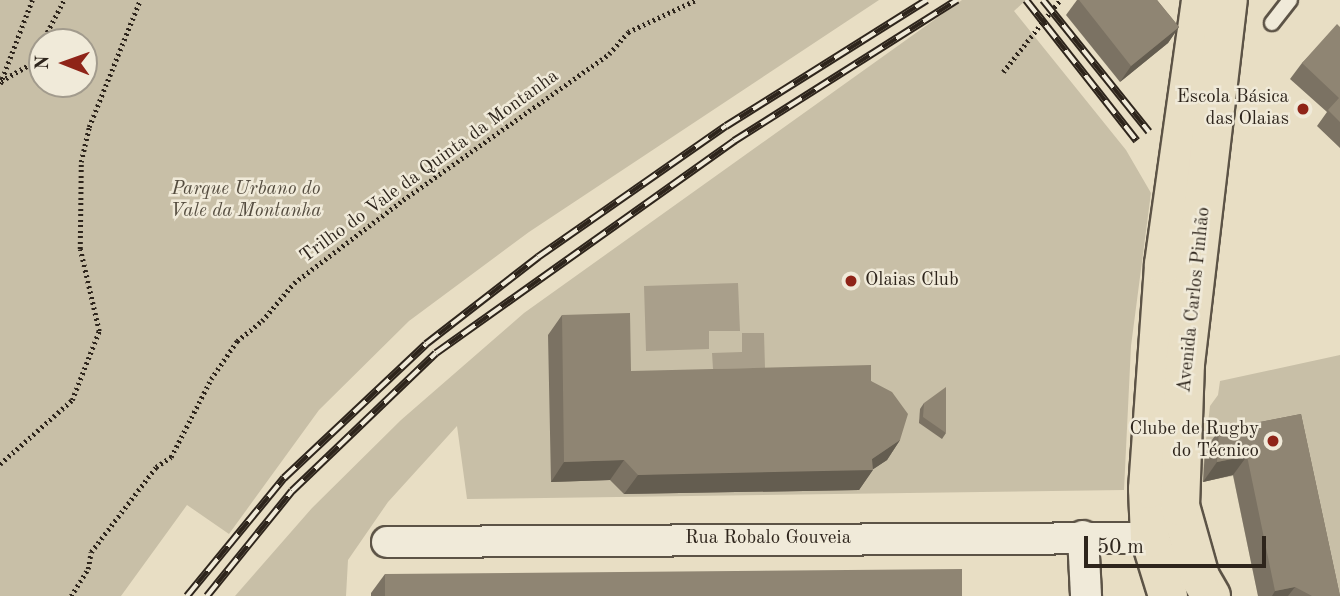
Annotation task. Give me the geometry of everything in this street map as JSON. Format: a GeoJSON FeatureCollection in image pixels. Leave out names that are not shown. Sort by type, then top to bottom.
{"type":"FeatureCollection","features":[{"type":"Feature","properties":{"kind":"main road","name":"Avenida Carlos Pinhão"},"geometry":{"type":"LineString","coordinates":[[1168,596],[1150,538],[1148,489],[1164,264],[1219,0]]}},
{"type":"Feature","properties":{"kind":"main road","name":"Avenida Carlos Pinhão"},"geometry":{"type":"LineString","coordinates":[[1211,596],[1191,549],[1180,506],[1185,364],[1219,0]]}},
{"type":"Feature","properties":{"kind":"main road"},"geometry":{"type":"LineString","coordinates":[[1150,538],[1191,549]]}},
{"type":"Feature","properties":{"kind":"street","name":"Rua Robalo Gouveia"},"geometry":{"type":"LineString","coordinates":[[387,542],[1083,536],[1150,538]]}},
{"type":"Feature","properties":{"kind":"street"},"geometry":{"type":"LineString","coordinates":[[1083,536],[1086,596]]}},
{"type":"Feature","properties":{"kind":"lane"},"geometry":{"type":"LineString","coordinates":[[1272,23],[1290,0]]}},
{"type":"Feature","properties":{"kind":"path"},"geometry":{"type":"LineString","coordinates":[[0,82],[32,0]]}},
{"type":"Feature","properties":{"kind":"path"},"geometry":{"type":"LineString","coordinates":[[49,28],[64,0]]}},
{"type":"Feature","properties":{"kind":"path"},"geometry":{"type":"LineString","coordinates":[[0,464],[72,400],[99,331],[80,249],[81,162],[89,127],[140,0]]}},
{"type":"Feature","properties":{"kind":"path","name":"Trilho do Vale da Quinta da Montanha"},"geometry":{"type":"LineString","coordinates":[[71,596],[88,569],[91,552],[156,467],[171,457],[211,379],[237,341],[262,321],[294,283],[403,200],[609,54],[628,32],[696,0]]}},
{"type":"Feature","properties":{"kind":"path"},"geometry":{"type":"LineString","coordinates":[[1003,72],[1060,0]]}},
{"type":"Feature","properties":{"kind":"path"},"geometry":{"type":"LineString","coordinates":[[0,82],[28,66]]}},
{"type":"Feature","properties":{"kind":"green space","name":"Parque Urbano do Vale da Montanha"},"geometry":{"type":"Polygon","coordinates":[[[0,0],[879,0],[529,232],[409,321],[319,410],[229,534],[187,505],[121,596],[0,596],[0,0]]]}},
{"type":"Feature","properties":{"kind":"green space","name":"Olaias Club"},"geometry":{"type":"Polygon","coordinates":[[[962,0],[1026,0],[1014,11],[1126,150],[1151,193],[1131,346],[1124,490],[467,499],[457,426],[388,502],[348,560],[346,596],[235,596],[312,508],[401,420],[524,313],[962,0]]]}},
{"type":"Feature","properties":{"kind":"green space","name":"Clube de Rugby do Técnico"},"geometry":{"type":"Polygon","coordinates":[[[1340,355],[1340,596],[1258,596],[1233,476],[1201,482],[1210,406],[1218,395],[1220,381],[1340,355]]]}},
{"type":"Feature","properties":{"kind":"shaded area"},"geometry":{"type":"Polygon","coordinates":[[[738,283],[740,331],[709,331],[709,349],[646,351],[644,286],[738,283]]]}},
{"type":"Feature","properties":{"kind":"shaded area"},"geometry":{"type":"Polygon","coordinates":[[[742,333],[764,333],[765,368],[713,369],[712,353],[742,352],[742,333]]]}},
{"type":"Feature","properties":{"kind":"building"},"geometry":{"type":"Polygon","coordinates":[[[1079,0],[1157,0],[1179,27],[1131,66],[1079,0]]]}},
{"type":"Feature","properties":{"kind":"building"},"geometry":{"type":"Polygon","coordinates":[[[1337,24],[1340,27],[1340,122],[1328,110],[1339,98],[1302,63],[1337,24]]]}},
{"type":"Feature","properties":{"kind":"building"},"geometry":{"type":"Polygon","coordinates":[[[630,313],[631,371],[871,365],[871,381],[892,392],[908,414],[900,440],[872,459],[873,470],[638,475],[624,460],[564,462],[562,315],[630,313]]]}},
{"type":"Feature","properties":{"kind":"building"},"geometry":{"type":"Polygon","coordinates":[[[946,387],[946,433],[923,417],[924,403],[946,387]]]}},
{"type":"Feature","properties":{"kind":"building"},"geometry":{"type":"Polygon","coordinates":[[[1301,414],[1340,596],[1312,596],[1295,587],[1275,591],[1247,456],[1217,462],[1219,430],[1301,414]]]}},
{"type":"Feature","properties":{"kind":"building"},"geometry":{"type":"Polygon","coordinates":[[[962,569],[962,596],[385,596],[385,574],[962,569]]]}},
{"type":"Feature","properties":{"kind":"railway"},"geometry":{"type":"LineString","coordinates":[[187,596],[284,478],[426,344],[538,257],[726,126],[927,0]]}},
{"type":"Feature","properties":{"kind":"railway"},"geometry":{"type":"LineString","coordinates":[[207,596],[292,491],[436,353],[734,141],[957,0]]}},
{"type":"Feature","properties":{"kind":"railway"},"geometry":{"type":"LineString","coordinates":[[1026,0],[1137,141]]}},
{"type":"Feature","properties":{"kind":"railway"},"geometry":{"type":"LineString","coordinates":[[1043,0],[1149,132]]}},
{"type":"Feature","properties":{"kind":"place","name":"Escola Básica das Olaias"},"geometry":{"type":"Point","coordinates":[1303,109]}},
{"type":"Feature","properties":{"kind":"place","name":"Olaias Club"},"geometry":{"type":"Point","coordinates":[851,281]}},
{"type":"Feature","properties":{"kind":"place","name":"Clube de Rugby do Técnico"},"geometry":{"type":"Point","coordinates":[1273,441]}}]}
